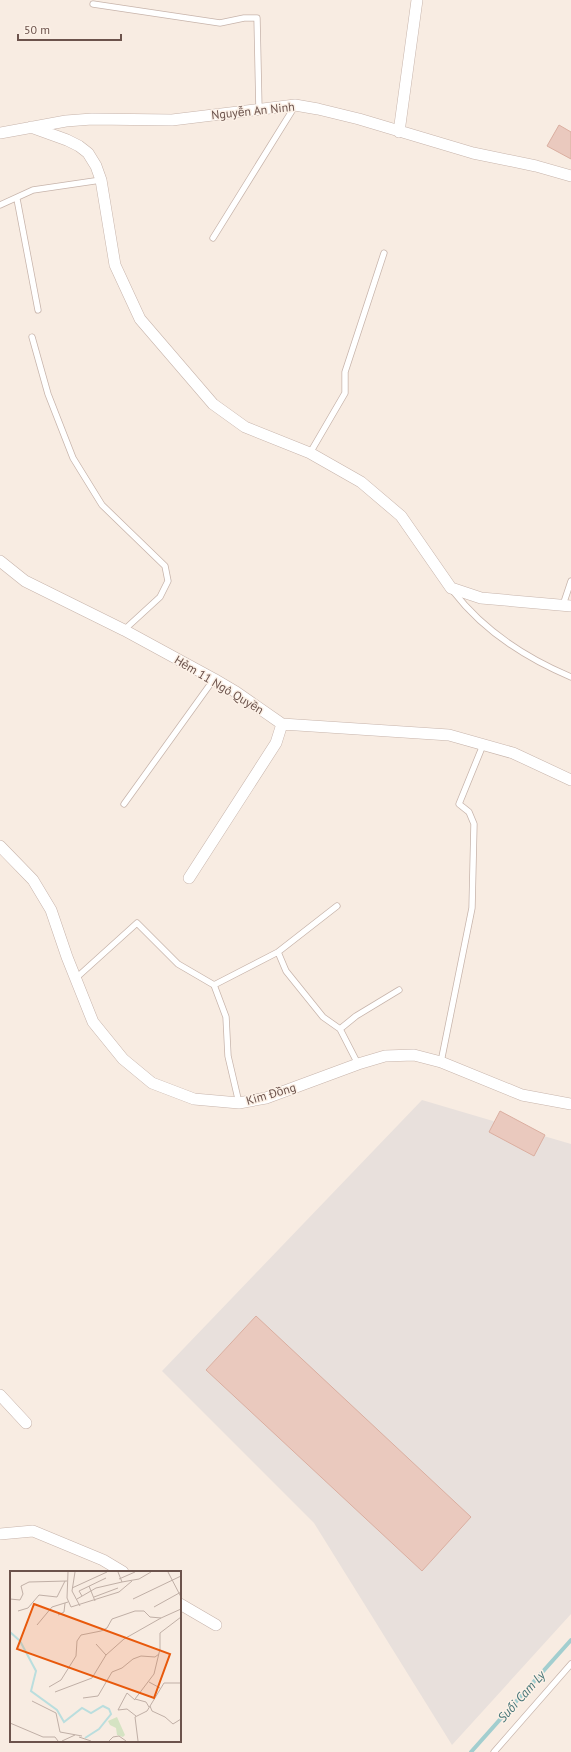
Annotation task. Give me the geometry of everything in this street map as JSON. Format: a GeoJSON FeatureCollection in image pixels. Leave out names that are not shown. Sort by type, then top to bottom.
{"type":"FeatureCollection","features":[{"type":"Feature","properties":{"kind":"street"},"geometry":{"type":"LineString","coordinates":[[399,132],[417,0]]}},
{"type":"Feature","properties":{"kind":"street","name":"Nguyễn An Ninh"},"geometry":{"type":"LineString","coordinates":[[0,133],[72,121],[172,120],[295,105],[359,119],[473,153],[536,166],[571,176]]}},
{"type":"Feature","properties":{"kind":"street"},"geometry":{"type":"LineString","coordinates":[[31,127],[79,146],[88,153],[92,159],[101,180],[115,265],[140,319],[213,404],[244,427],[310,453],[361,482],[401,516],[451,588],[481,598],[567,606]]}},
{"type":"Feature","properties":{"kind":"street","name":"Hẻm 11 Ngô Quyền"},"geometry":{"type":"LineString","coordinates":[[0,561],[25,582],[124,630],[214,679],[282,724],[449,735],[513,753],[571,780]]}},
{"type":"Feature","properties":{"kind":"street"},"geometry":{"type":"LineString","coordinates":[[189,878],[276,743],[282,724]]}},
{"type":"Feature","properties":{"kind":"street","name":"Kim Đồng"},"geometry":{"type":"LineString","coordinates":[[0,846],[33,880],[51,910],[75,979],[93,1022],[123,1059],[152,1083],[194,1099],[239,1104],[266,1098],[358,1064],[385,1056],[414,1055],[441,1062],[522,1095],[571,1104]]}},
{"type":"Feature","properties":{"kind":"street"},"geometry":{"type":"LineString","coordinates":[[0,1395],[26,1423]]}},
{"type":"Feature","properties":{"kind":"street"},"geometry":{"type":"LineString","coordinates":[[0,1534],[33,1531],[103,1560],[122,1571]]}},
{"type":"Feature","properties":{"kind":"street"},"geometry":{"type":"LineString","coordinates":[[181,1605],[216,1625]]}},
{"type":"Feature","properties":{"kind":"lane"},"geometry":{"type":"LineString","coordinates":[[93,4],[220,23],[244,18],[258,18],[259,110]]}},
{"type":"Feature","properties":{"kind":"lane"},"geometry":{"type":"LineString","coordinates":[[213,238],[295,105]]}},
{"type":"Feature","properties":{"kind":"lane"},"geometry":{"type":"LineString","coordinates":[[0,205],[17,199],[34,190],[101,180]]}},
{"type":"Feature","properties":{"kind":"lane"},"geometry":{"type":"LineString","coordinates":[[17,199],[38,310]]}},
{"type":"Feature","properties":{"kind":"lane"},"geometry":{"type":"LineString","coordinates":[[310,453],[345,393],[345,372],[384,254]]}},
{"type":"Feature","properties":{"kind":"lane"},"geometry":{"type":"LineString","coordinates":[[32,337],[48,394],[73,458],[102,505],[165,566],[168,581],[160,597],[124,630]]}},
{"type":"Feature","properties":{"kind":"lane"},"geometry":{"type":"LineString","coordinates":[[567,606],[571,581]]}},
{"type":"Feature","properties":{"kind":"lane"},"geometry":{"type":"LineString","coordinates":[[451,588],[467,609],[489,630],[531,657],[571,677]]}},
{"type":"Feature","properties":{"kind":"lane"},"geometry":{"type":"LineString","coordinates":[[124,804],[214,679]]}},
{"type":"Feature","properties":{"kind":"lane"},"geometry":{"type":"LineString","coordinates":[[441,1062],[472,908],[474,824],[473,818],[469,812],[459,804],[483,744]]}},
{"type":"Feature","properties":{"kind":"lane"},"geometry":{"type":"LineString","coordinates":[[214,985],[278,952],[337,906]]}},
{"type":"Feature","properties":{"kind":"lane"},"geometry":{"type":"LineString","coordinates":[[75,979],[137,923],[178,964],[214,985],[226,1017],[228,1056],[239,1104]]}},
{"type":"Feature","properties":{"kind":"lane"},"geometry":{"type":"LineString","coordinates":[[278,952],[286,971],[322,1017],[340,1029],[358,1064]]}},
{"type":"Feature","properties":{"kind":"lane"},"geometry":{"type":"LineString","coordinates":[[340,1029],[356,1016],[399,990]]}},
{"type":"Feature","properties":{"kind":"lane"},"geometry":{"type":"LineString","coordinates":[[494,1752],[571,1664]]}},
{"type":"Feature","properties":{"kind":"shaded area"},"geometry":{"type":"Polygon","coordinates":[[[422,1100],[571,1144],[571,1614],[452,1745],[314,1523],[162,1371],[422,1100]]]}},
{"type":"Feature","properties":{"kind":"building"},"geometry":{"type":"Polygon","coordinates":[[[559,125],[571,132],[571,159],[547,146],[559,125]]]}},
{"type":"Feature","properties":{"kind":"building"},"geometry":{"type":"Polygon","coordinates":[[[500,1111],[545,1135],[534,1156],[489,1132],[500,1111]]]}},
{"type":"Feature","properties":{"kind":"building"},"geometry":{"type":"Polygon","coordinates":[[[256,1316],[471,1517],[422,1571],[206,1370],[256,1316]]]}},
{"type":"Feature","properties":{"kind":"waterway","name":"Suối Cam Ly"},"geometry":{"type":"LineString","coordinates":[[471,1752],[571,1640]]}}]}
